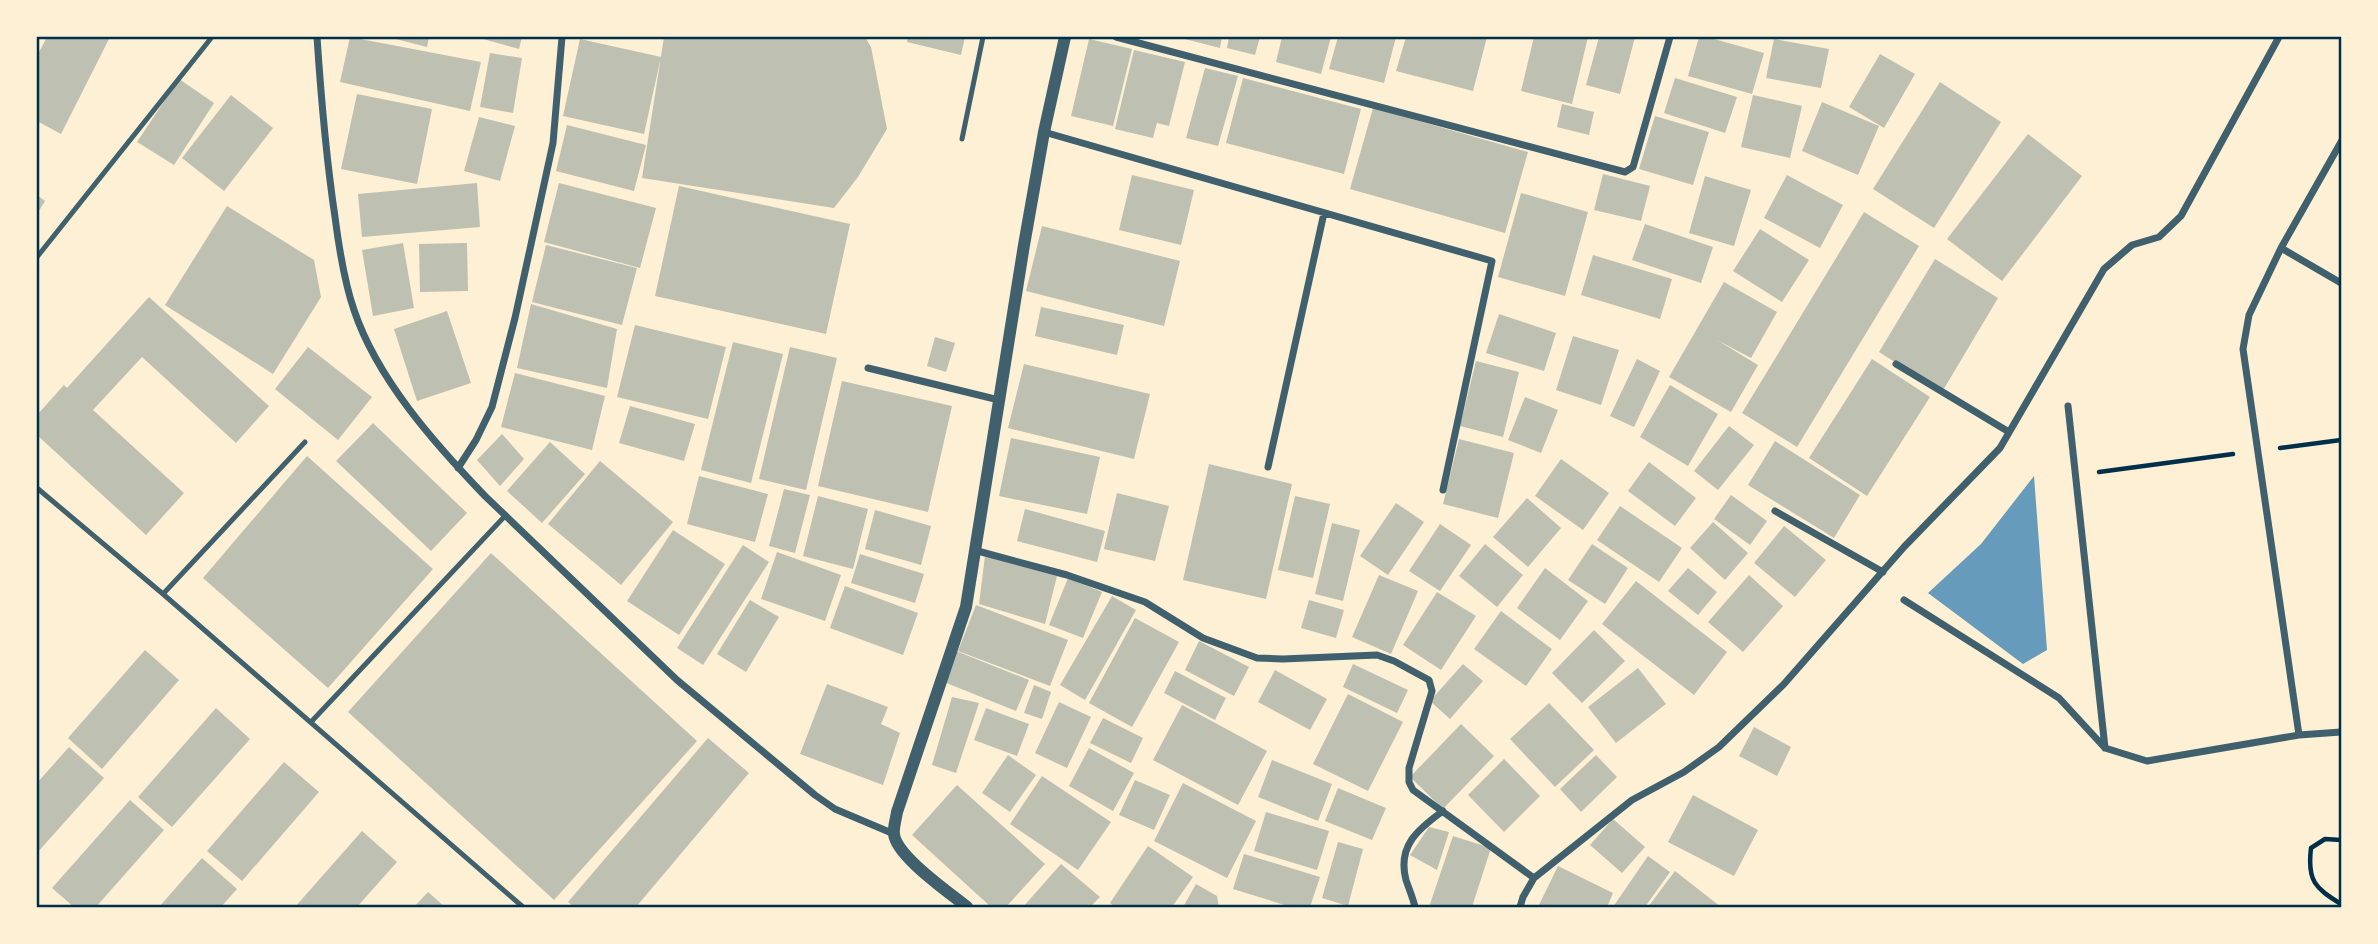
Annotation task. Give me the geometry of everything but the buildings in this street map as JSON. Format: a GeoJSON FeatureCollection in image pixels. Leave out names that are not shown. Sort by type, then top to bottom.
{"type":"FeatureCollection","features":[{"type":"Feature","properties":{"kind":"street"},"geometry":{"type":"LineString","coordinates":[[317,37],[325,149],[337,235],[354,311],[384,373],[458,468],[677,680],[835,809],[894,834]]}},
{"type":"Feature","properties":{"kind":"street"},"geometry":{"type":"LineString","coordinates":[[458,468],[492,407],[515,318],[553,143],[562,37]]}},
{"type":"Feature","properties":{"kind":"street"},"geometry":{"type":"LineString","coordinates":[[967,907],[910,859],[899,847],[894,834],[897,812],[966,607],[1044,132],[1065,37]]}},
{"type":"Feature","properties":{"kind":"street"},"geometry":{"type":"LineString","coordinates":[[1116,37],[1625,172],[1633,167],[1670,37]]}},
{"type":"Feature","properties":{"kind":"street"},"geometry":{"type":"LineString","coordinates":[[1520,907],[1534,878],[1632,800],[1684,772],[1719,747],[1784,684],[1883,572],[2000,448],[2104,270],[2132,245],[2159,237],[2181,216],[2279,37]]}},
{"type":"Feature","properties":{"kind":"street"},"geometry":{"type":"LineString","coordinates":[[1044,132],[1492,261],[1443,490]]}},
{"type":"Feature","properties":{"kind":"street"},"geometry":{"type":"LineString","coordinates":[[2299,735],[2243,349],[2249,315],[2281,248],[2341,142]]}},
{"type":"Feature","properties":{"kind":"street"},"geometry":{"type":"LineString","coordinates":[[1268,467],[1324,213]]}},
{"type":"Feature","properties":{"kind":"street"},"geometry":{"type":"LineString","coordinates":[[2281,248],[2341,283]]}},
{"type":"Feature","properties":{"kind":"street"},"geometry":{"type":"LineString","coordinates":[[1896,364],[2009,432]]}},
{"type":"Feature","properties":{"kind":"street"},"geometry":{"type":"LineString","coordinates":[[868,368],[999,400]]}},
{"type":"Feature","properties":{"kind":"street"},"geometry":{"type":"LineString","coordinates":[[2068,406],[2105,748]]}},
{"type":"Feature","properties":{"kind":"street"},"geometry":{"type":"LineString","coordinates":[[1775,511],[1883,572]]}},
{"type":"Feature","properties":{"kind":"street"},"geometry":{"type":"LineString","coordinates":[[974,550],[1067,575],[1145,602],[1203,638],[1257,657],[1283,659],[1377,655],[1418,673],[1429,680],[1432,691],[1408,775],[1413,790],[1534,878]]}},
{"type":"Feature","properties":{"kind":"street"},"geometry":{"type":"LineString","coordinates":[[1905,600],[2059,698],[2105,748],[2147,761],[2299,735],[2341,732]]}},
{"type":"Feature","properties":{"kind":"street"},"geometry":{"type":"LineString","coordinates":[[1415,907],[1405,873],[1406,851],[1419,828],[1443,811]]}},
{"type":"Feature","properties":{"kind":"lane"},"geometry":{"type":"LineString","coordinates":[[37,257],[212,37]]}},
{"type":"Feature","properties":{"kind":"lane"},"geometry":{"type":"LineString","coordinates":[[962,139],[983,37]]}},
{"type":"Feature","properties":{"kind":"lane"},"geometry":{"type":"LineString","coordinates":[[163,594],[305,442]]}},
{"type":"Feature","properties":{"kind":"lane"},"geometry":{"type":"LineString","coordinates":[[37,488],[523,907]]}},
{"type":"Feature","properties":{"kind":"lane"},"geometry":{"type":"LineString","coordinates":[[311,722],[505,516]]}},
{"type":"Feature","properties":{"kind":"path"},"geometry":{"type":"LineString","coordinates":[[2076,475],[2341,440]]}},
{"type":"Feature","properties":{"kind":"path"},"geometry":{"type":"LineString","coordinates":[[2341,840],[2325,839],[2311,848],[2309,868],[2317,889],[2341,904]]}},
{"type":"Feature","properties":{"kind":"water"},"geometry":{"type":"Polygon","coordinates":[[[2034,476],[2047,650],[2023,664],[1928,593],[1981,544],[2034,476]]]}}]}
